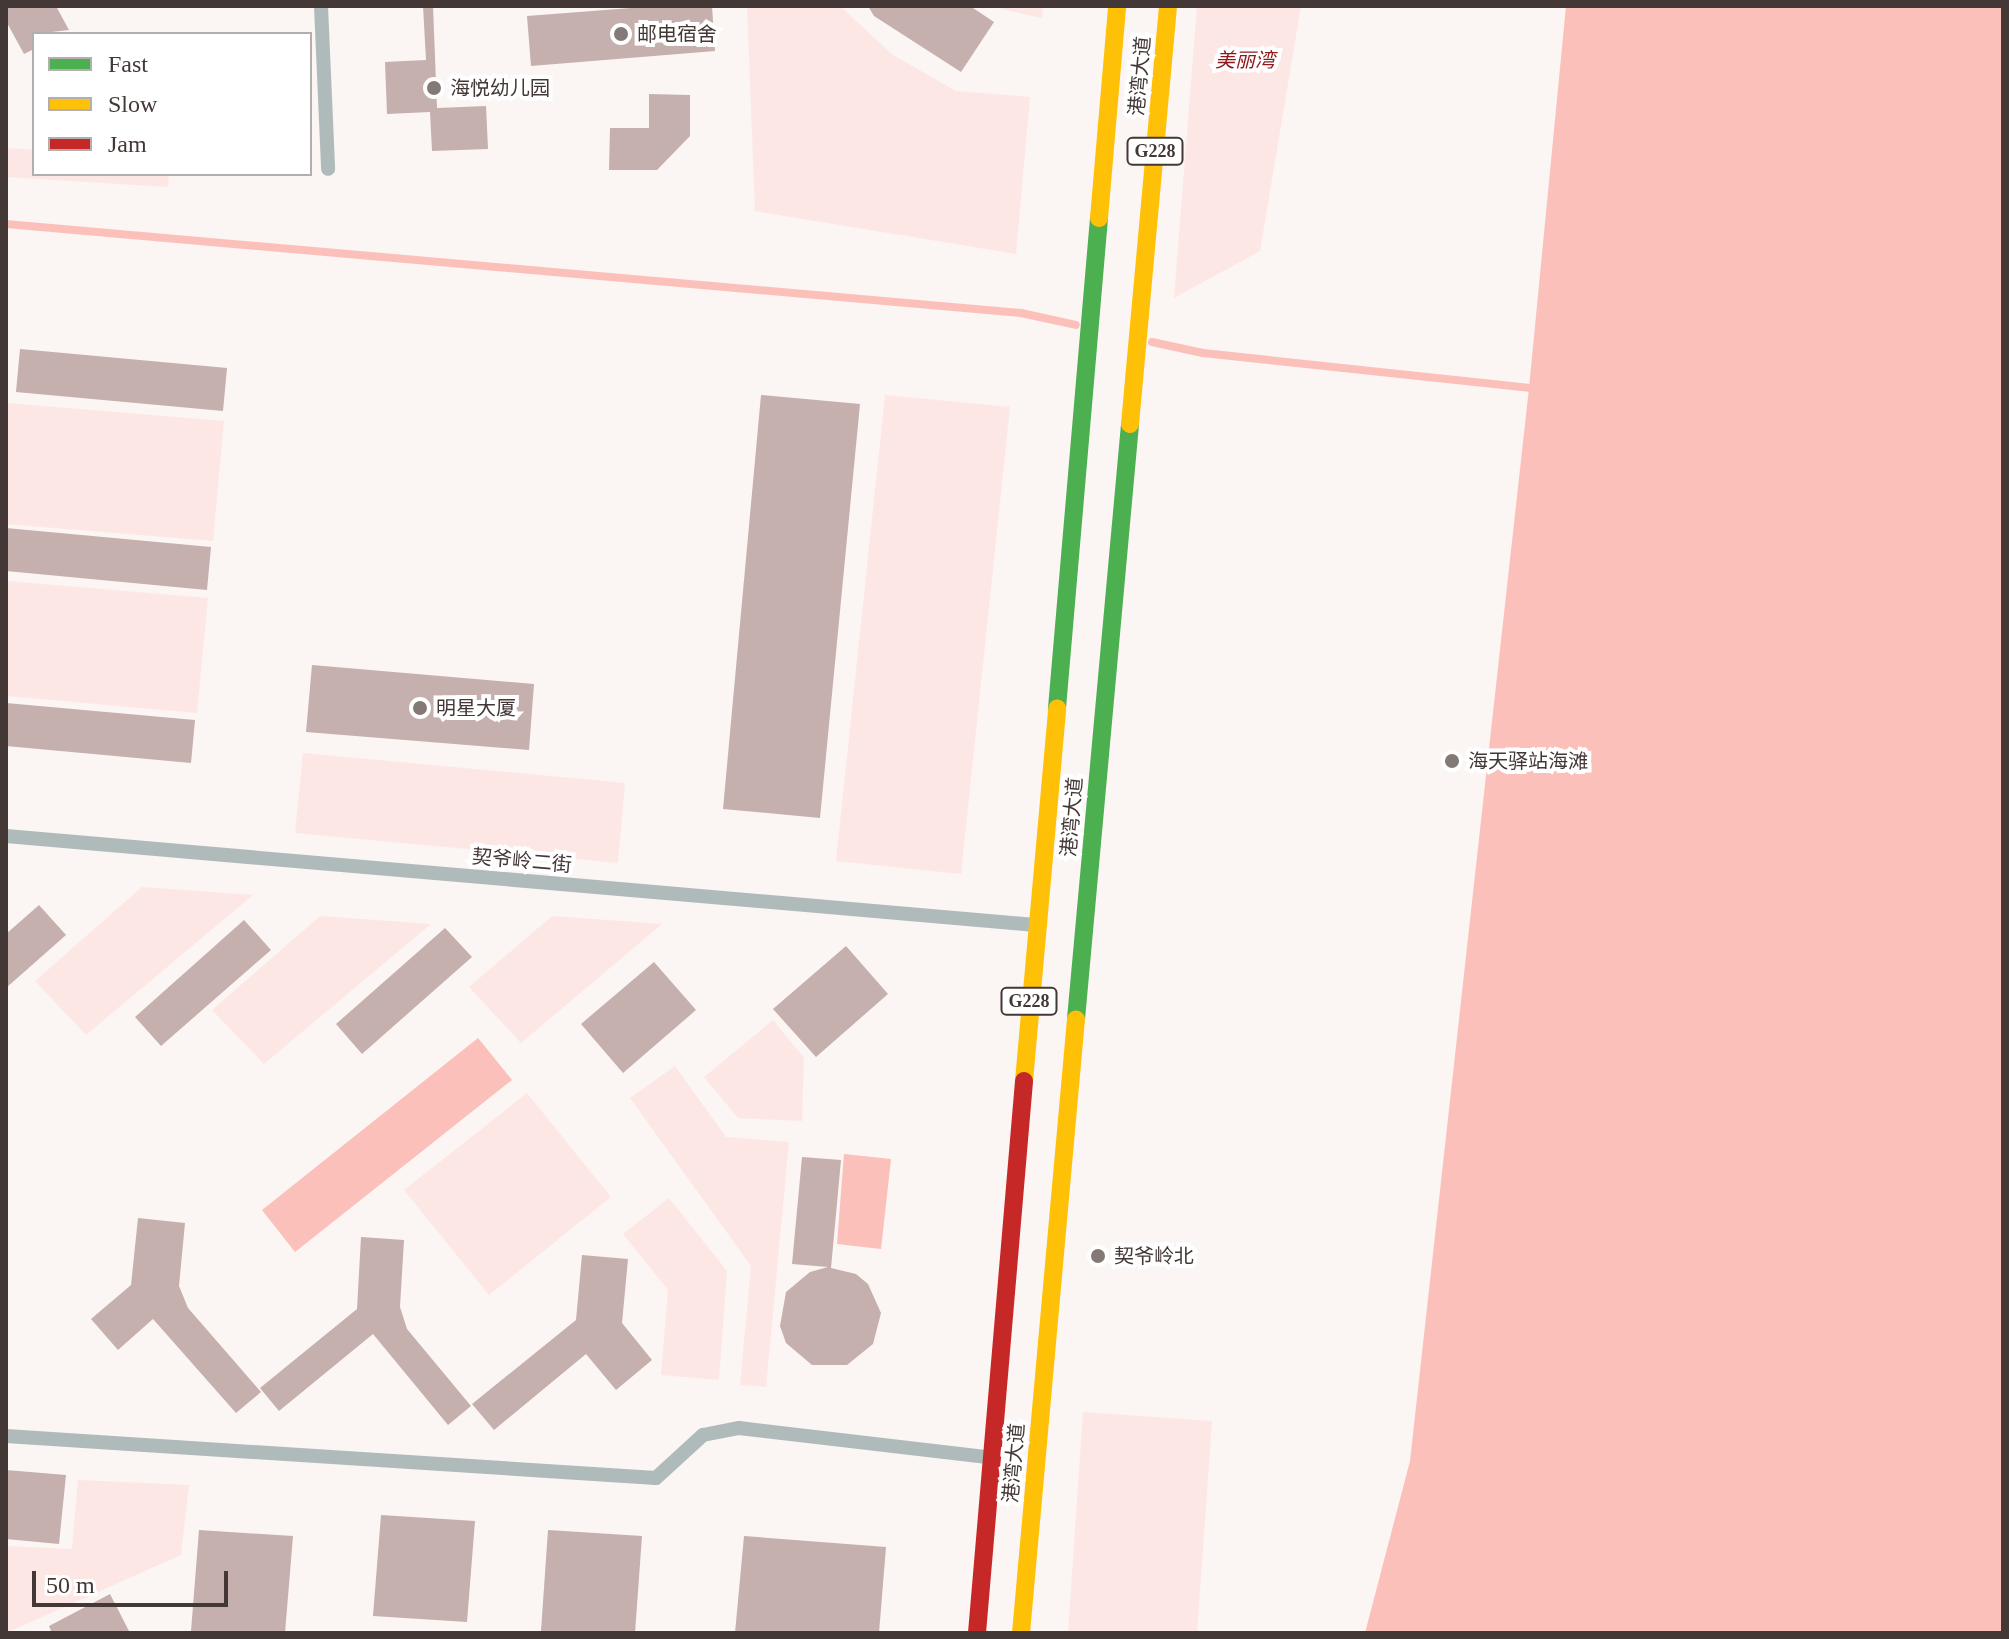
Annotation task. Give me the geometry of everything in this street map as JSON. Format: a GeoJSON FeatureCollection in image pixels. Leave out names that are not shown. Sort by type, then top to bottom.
{"type":"FeatureCollection","features":[{"type":"Feature","properties":{"kind":"highway","name":"港湾大道"},"geometry":{"type":"LineString","coordinates":[[977,1633],[1035,925],[1094,291],[1117,6]]}},
{"type":"Feature","properties":{"kind":"highway","name":"港湾大道"},"geometry":{"type":"LineString","coordinates":[[1021,1633],[1168,6]]}},
{"type":"Feature","properties":{"kind":"lane"},"geometry":{"type":"LineString","coordinates":[[321,6],[328,169]]}},
{"type":"Feature","properties":{"kind":"lane","name":"契爷岭二街"},"geometry":{"type":"LineString","coordinates":[[6,836],[1035,925]]}},
{"type":"Feature","properties":{"kind":"lane"},"geometry":{"type":"LineString","coordinates":[[6,1436],[656,1478],[703,1435],[739,1428],[991,1458]]}},
{"type":"Feature","properties":{"kind":"green space"},"geometry":{"type":"Polygon","coordinates":[[[747,6],[840,6],[893,55],[956,91],[1030,97],[1016,254],[755,211],[747,6]]]}},
{"type":"Feature","properties":{"kind":"green space"},"geometry":{"type":"Polygon","coordinates":[[[997,6],[1043,6],[1042,18],[1002,9],[997,6]]]}},
{"type":"Feature","properties":{"kind":"green space","name":"美丽湾"},"geometry":{"type":"Polygon","coordinates":[[[1197,6],[1301,6],[1260,251],[1174,298],[1197,6]]]}},
{"type":"Feature","properties":{"kind":"green space"},"geometry":{"type":"Polygon","coordinates":[[[6,148],[32,150],[32,176],[169,176],[168,187],[6,177],[6,148]]]}},
{"type":"Feature","properties":{"kind":"green space"},"geometry":{"type":"Polygon","coordinates":[[[885,395],[1010,407],[961,874],[836,861],[885,395]]]}},
{"type":"Feature","properties":{"kind":"green space"},"geometry":{"type":"Polygon","coordinates":[[[6,403],[224,421],[213,541],[6,524],[6,403]]]}},
{"type":"Feature","properties":{"kind":"green space"},"geometry":{"type":"Polygon","coordinates":[[[6,581],[208,598],[197,713],[6,696],[6,581]]]}},
{"type":"Feature","properties":{"kind":"green space"},"geometry":{"type":"Polygon","coordinates":[[[303,753],[625,783],[618,863],[295,833],[303,753]]]}},
{"type":"Feature","properties":{"kind":"green space"},"geometry":{"type":"Polygon","coordinates":[[[142,887],[253,895],[86,1035],[35,981],[142,887]]]}},
{"type":"Feature","properties":{"kind":"green space"},"geometry":{"type":"Polygon","coordinates":[[[320,916],[431,924],[264,1064],[212,1010],[320,916]]]}},
{"type":"Feature","properties":{"kind":"green space"},"geometry":{"type":"Polygon","coordinates":[[[552,916],[662,924],[521,1043],[469,987],[552,916]]]}},
{"type":"Feature","properties":{"kind":"green space"},"geometry":{"type":"Polygon","coordinates":[[[773,1020],[804,1058],[802,1121],[738,1118],[704,1077],[773,1020]]]}},
{"type":"Feature","properties":{"kind":"green space"},"geometry":{"type":"Polygon","coordinates":[[[675,1066],[726,1137],[789,1142],[766,1387],[740,1385],[751,1266],[630,1098],[675,1066]]]}},
{"type":"Feature","properties":{"kind":"green space"},"geometry":{"type":"Polygon","coordinates":[[[527,1093],[611,1197],[489,1295],[404,1190],[527,1093]]]}},
{"type":"Feature","properties":{"kind":"green space"},"geometry":{"type":"Polygon","coordinates":[[[669,1198],[727,1271],[719,1380],[661,1375],[668,1290],[623,1234],[669,1198]]]}},
{"type":"Feature","properties":{"kind":"green space"},"geometry":{"type":"Polygon","coordinates":[[[1083,1412],[1212,1421],[1197,1633],[1068,1633],[1083,1412]]]}},
{"type":"Feature","properties":{"kind":"green space"},"geometry":{"type":"Polygon","coordinates":[[[78,1480],[189,1485],[181,1555],[6,1633],[6,1546],[72,1549],[78,1480]]]}},
{"type":"Feature","properties":{"kind":"shaded area"},"geometry":{"type":"Polygon","coordinates":[[[1566,6],[2003,6],[2003,1633],[1365,1633],[1410,1461],[1529,388],[1566,6]]]}},
{"type":"Feature","properties":{"kind":"shaded area"},"geometry":{"type":"Polygon","coordinates":[[[478,1038],[512,1080],[295,1252],[262,1210],[478,1038]]]}},
{"type":"Feature","properties":{"kind":"shaded area"},"geometry":{"type":"Polygon","coordinates":[[[844,1154],[891,1159],[881,1249],[837,1244],[844,1154]]]}},
{"type":"Feature","properties":{"kind":"building"},"geometry":{"type":"Polygon","coordinates":[[[7,6],[56,6],[69,30],[32,32],[32,50],[24,54],[6,21],[7,6]]]}},
{"type":"Feature","properties":{"kind":"building"},"geometry":{"type":"Polygon","coordinates":[[[423,6],[433,6],[437,108],[486,106],[488,149],[432,151],[430,112],[387,114],[385,62],[426,60],[423,6]]]}},
{"type":"Feature","properties":{"kind":"building","name":"邮电宿舍"},"geometry":{"type":"Polygon","coordinates":[[[657,6],[712,6],[715,51],[531,66],[527,16],[657,6]]]}},
{"type":"Feature","properties":{"kind":"building"},"geometry":{"type":"Polygon","coordinates":[[[868,6],[970,6],[994,22],[961,72],[874,16],[868,6]]]}},
{"type":"Feature","properties":{"kind":"building"},"geometry":{"type":"Polygon","coordinates":[[[649,94],[690,95],[690,136],[657,170],[609,170],[610,128],[649,128],[649,94]]]}},
{"type":"Feature","properties":{"kind":"building"},"geometry":{"type":"Polygon","coordinates":[[[20,349],[227,368],[223,411],[16,392],[20,349]]]}},
{"type":"Feature","properties":{"kind":"building"},"geometry":{"type":"Polygon","coordinates":[[[761,395],[860,404],[820,818],[723,809],[761,395]]]}},
{"type":"Feature","properties":{"kind":"building"},"geometry":{"type":"Polygon","coordinates":[[[6,528],[211,547],[207,590],[6,571],[6,528]]]}},
{"type":"Feature","properties":{"kind":"building","name":"明星大厦"},"geometry":{"type":"Polygon","coordinates":[[[312,665],[534,684],[529,750],[306,732],[312,665]]]}},
{"type":"Feature","properties":{"kind":"building"},"geometry":{"type":"Polygon","coordinates":[[[6,703],[195,720],[191,763],[6,746],[6,703]]]}},
{"type":"Feature","properties":{"kind":"building"},"geometry":{"type":"Polygon","coordinates":[[[39,905],[66,935],[6,988],[6,934],[39,905]]]}},
{"type":"Feature","properties":{"kind":"building"},"geometry":{"type":"Polygon","coordinates":[[[244,920],[271,950],[161,1046],[135,1017],[244,920]]]}},
{"type":"Feature","properties":{"kind":"building"},"geometry":{"type":"Polygon","coordinates":[[[445,928],[472,957],[362,1054],[336,1024],[445,928]]]}},
{"type":"Feature","properties":{"kind":"building"},"geometry":{"type":"Polygon","coordinates":[[[846,946],[888,994],[816,1057],[773,1009],[846,946]]]}},
{"type":"Feature","properties":{"kind":"building"},"geometry":{"type":"Polygon","coordinates":[[[654,962],[696,1010],[623,1073],[581,1024],[654,962]]]}},
{"type":"Feature","properties":{"kind":"building"},"geometry":{"type":"Polygon","coordinates":[[[802,1157],[841,1160],[831,1268],[856,1274],[868,1284],[881,1313],[873,1344],[847,1365],[812,1365],[786,1343],[780,1326],[786,1292],[810,1272],[828,1267],[792,1264],[802,1157]]]}},
{"type":"Feature","properties":{"kind":"building"},"geometry":{"type":"Polygon","coordinates":[[[138,1218],[185,1223],[179,1286],[188,1308],[261,1392],[236,1413],[153,1319],[118,1350],[91,1319],[131,1285],[138,1218]]]}},
{"type":"Feature","properties":{"kind":"building"},"geometry":{"type":"Polygon","coordinates":[[[361,1237],[404,1240],[400,1307],[407,1329],[471,1406],[448,1425],[373,1334],[279,1411],[260,1388],[357,1309],[361,1237]]]}},
{"type":"Feature","properties":{"kind":"building"},"geometry":{"type":"Polygon","coordinates":[[[582,1255],[628,1259],[622,1323],[652,1360],[616,1390],[586,1354],[494,1430],[472,1404],[576,1320],[582,1255]]]}},
{"type":"Feature","properties":{"kind":"building"},"geometry":{"type":"Polygon","coordinates":[[[6,1470],[66,1475],[59,1544],[6,1539],[6,1470]]]}},
{"type":"Feature","properties":{"kind":"building"},"geometry":{"type":"Polygon","coordinates":[[[381,1515],[475,1521],[467,1622],[373,1616],[381,1515]]]}},
{"type":"Feature","properties":{"kind":"building"},"geometry":{"type":"Polygon","coordinates":[[[199,1530],[293,1536],[285,1633],[191,1631],[199,1530]]]}},
{"type":"Feature","properties":{"kind":"building"},"geometry":{"type":"Polygon","coordinates":[[[548,1530],[642,1536],[635,1633],[541,1631],[548,1530]]]}},
{"type":"Feature","properties":{"kind":"building"},"geometry":{"type":"Polygon","coordinates":[[[744,1536],[886,1547],[879,1633],[735,1633],[744,1536]]]}},
{"type":"Feature","properties":{"kind":"building"},"geometry":{"type":"Polygon","coordinates":[[[110,1594],[130,1633],[52,1633],[49,1626],[110,1594]]]}},
{"type":"Feature","properties":{"kind":"waterway"},"geometry":{"type":"LineString","coordinates":[[6,224],[1021,313],[1076,325]]}},
{"type":"Feature","properties":{"kind":"waterway"},"geometry":{"type":"LineString","coordinates":[[1152,342],[1203,353],[1529,388]]}},
{"type":"Feature","properties":{"kind":"traffic: fast"},"geometry":{"type":"LineString","coordinates":[[1057,708],[1099,218]]}},
{"type":"Feature","properties":{"kind":"traffic: fast"},"geometry":{"type":"LineString","coordinates":[[1076,1019],[1130,424]]}},
{"type":"Feature","properties":{"kind":"traffic: slow"},"geometry":{"type":"LineString","coordinates":[[1099,218],[1117,6]]}},
{"type":"Feature","properties":{"kind":"traffic: slow"},"geometry":{"type":"LineString","coordinates":[[1130,424],[1168,6]]}},
{"type":"Feature","properties":{"kind":"traffic: slow"},"geometry":{"type":"LineString","coordinates":[[1024,1081],[1057,708]]}},
{"type":"Feature","properties":{"kind":"traffic: slow"},"geometry":{"type":"LineString","coordinates":[[1021,1633],[1076,1019]]}},
{"type":"Feature","properties":{"kind":"traffic: jam"},"geometry":{"type":"LineString","coordinates":[[977,1633],[1024,1081]]}},
{"type":"Feature","properties":{"kind":"place","name":"邮电宿舍"},"geometry":{"type":"Point","coordinates":[621,34]}},
{"type":"Feature","properties":{"kind":"place","name":"海悦幼儿园"},"geometry":{"type":"Point","coordinates":[434,88]}},
{"type":"Feature","properties":{"kind":"place","name":"明星大厦"},"geometry":{"type":"Point","coordinates":[420,708]}},
{"type":"Feature","properties":{"kind":"place","name":"海天驿站海滩"},"geometry":{"type":"Point","coordinates":[1452,761]}},
{"type":"Feature","properties":{"kind":"place","name":"契爷岭北"},"geometry":{"type":"Point","coordinates":[1098,1256]}}]}
